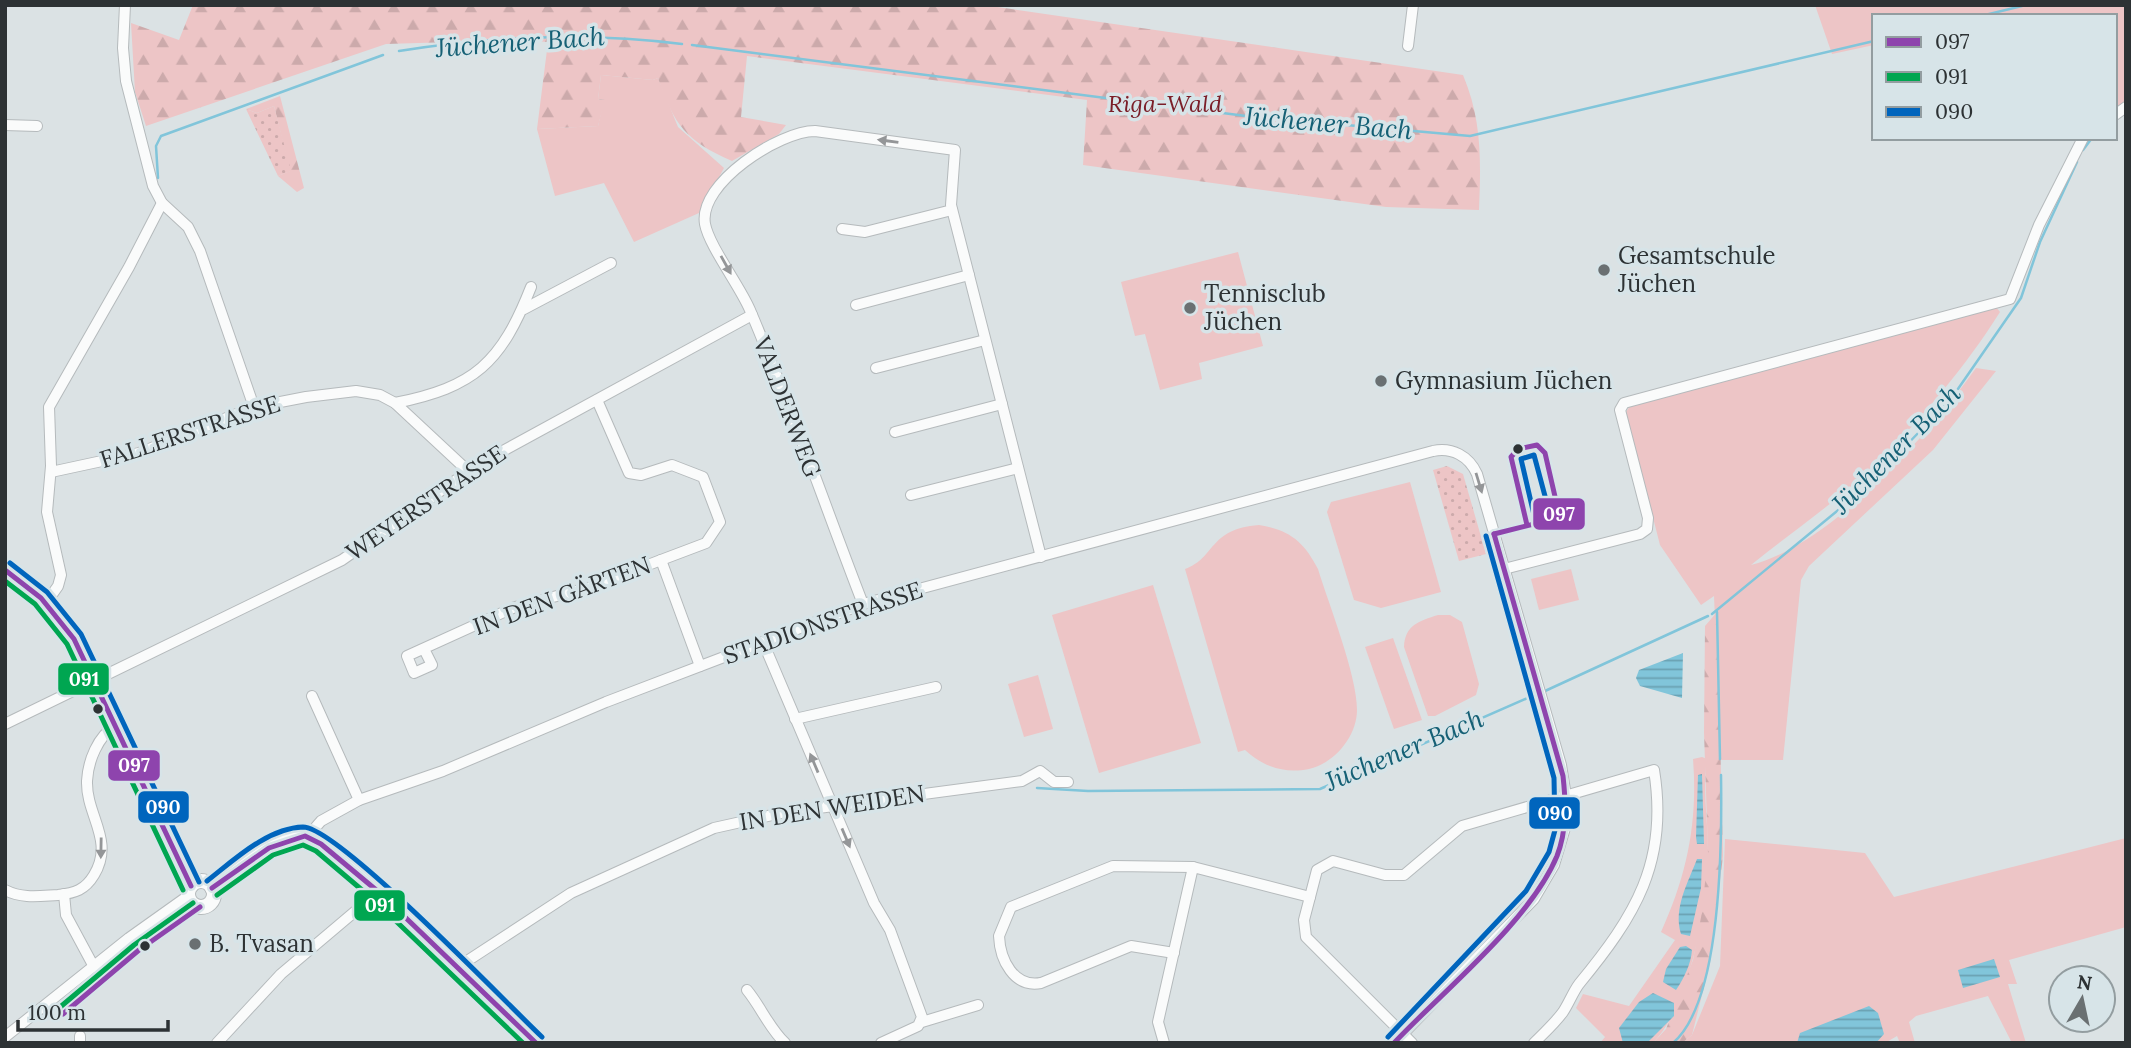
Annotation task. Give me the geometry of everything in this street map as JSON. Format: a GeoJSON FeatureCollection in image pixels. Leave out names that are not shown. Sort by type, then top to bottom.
{"type":"FeatureCollection","features":[{"type":"Feature","properties":{"kind":"main road"},"geometry":{"type":"LineString","coordinates":[[6,572],[46,603],[74,639],[195,905],[206,906],[212,901],[212,888]]}},
{"type":"Feature","properties":{"kind":"main road"},"geometry":{"type":"LineString","coordinates":[[212,888],[255,857],[301,837],[323,844],[458,967],[528,1040]]}},
{"type":"Feature","properties":{"kind":"main road"},"geometry":{"type":"LineString","coordinates":[[189,891],[200,881],[212,888]]}},
{"type":"Feature","properties":{"kind":"street"},"geometry":{"type":"LineString","coordinates":[[125,5],[123,48],[126,81],[153,186],[162,203],[184,223],[200,251],[254,407]]}},
{"type":"Feature","properties":{"kind":"street"},"geometry":{"type":"LineString","coordinates":[[1408,46],[1413,5]]}},
{"type":"Feature","properties":{"kind":"street"},"geometry":{"type":"LineString","coordinates":[[5,125],[37,126]]}},
{"type":"Feature","properties":{"kind":"street","name":"VALDERWEG"},"geometry":{"type":"LineString","coordinates":[[863,604],[752,316],[708,231],[706,214],[721,183],[731,171],[799,132],[814,131],[955,150],[950,187],[952,210]]}},
{"type":"Feature","properties":{"kind":"street"},"geometry":{"type":"LineString","coordinates":[[1394,1043],[1541,890],[1561,845],[1566,796],[1538,684],[1504,569],[1640,534],[1647,529],[1648,518],[1620,410],[1628,401],[2011,298],[2039,225],[2082,140]]}},
{"type":"Feature","properties":{"kind":"street"},"geometry":{"type":"LineString","coordinates":[[46,603],[61,576],[47,512],[51,472],[47,420],[50,402],[117,288],[162,203]]}},
{"type":"Feature","properties":{"kind":"street"},"geometry":{"type":"LineString","coordinates":[[842,229],[865,232],[952,210],[1041,557]]}},
{"type":"Feature","properties":{"kind":"street"},"geometry":{"type":"LineString","coordinates":[[522,311],[542,296],[611,262]]}},
{"type":"Feature","properties":{"kind":"street"},"geometry":{"type":"LineString","coordinates":[[856,305],[969,275]]}},
{"type":"Feature","properties":{"kind":"street"},"geometry":{"type":"LineString","coordinates":[[395,403],[445,392],[473,376],[498,349],[522,311],[531,287]]}},
{"type":"Feature","properties":{"kind":"street","name":"WEYERSTRASSE"},"geometry":{"type":"LineString","coordinates":[[5,724],[342,560],[468,471],[752,316]]}},
{"type":"Feature","properties":{"kind":"street"},"geometry":{"type":"LineString","coordinates":[[876,368],[985,340]]}},
{"type":"Feature","properties":{"kind":"street","name":"FALLERSTRASSE"},"geometry":{"type":"LineString","coordinates":[[51,472],[139,453],[254,407],[297,398],[356,391],[380,395],[395,403],[468,471]]}},
{"type":"Feature","properties":{"kind":"street","name":"IN DEN GÄRTEN"},"geometry":{"type":"LineString","coordinates":[[424,649],[515,607],[591,587],[706,543],[720,522],[703,477],[672,465],[641,475],[629,473],[597,400]]}},
{"type":"Feature","properties":{"kind":"street"},"geometry":{"type":"LineString","coordinates":[[895,432],[1002,404]]}},
{"type":"Feature","properties":{"kind":"street","name":"STADIONSTRASSE"},"geometry":{"type":"LineString","coordinates":[[301,837],[321,821],[359,800],[443,771],[700,666],[863,604],[1442,449],[1459,454],[1473,466],[1504,569]]}},
{"type":"Feature","properties":{"kind":"street"},"geometry":{"type":"LineString","coordinates":[[911,495],[1018,468]]}},
{"type":"Feature","properties":{"kind":"street"},"geometry":{"type":"LineString","coordinates":[[661,560],[700,666]]}},
{"type":"Feature","properties":{"kind":"street"},"geometry":{"type":"LineString","coordinates":[[763,642],[860,871],[894,941],[922,1022]]}},
{"type":"Feature","properties":{"kind":"street"},"geometry":{"type":"LineString","coordinates":[[795,719],[936,687]]}},
{"type":"Feature","properties":{"kind":"street"},"geometry":{"type":"LineString","coordinates":[[312,696],[359,800]]}},
{"type":"Feature","properties":{"kind":"street"},"geometry":{"type":"LineString","coordinates":[[5,890],[26,897],[64,894],[83,888],[96,872],[102,856],[102,839],[87,784],[101,737],[115,726]]}},
{"type":"Feature","properties":{"kind":"street"},"geometry":{"type":"LineString","coordinates":[[1412,1043],[1308,940],[1303,924],[1317,870],[1333,861],[1385,875],[1404,875],[1414,870],[1460,827],[1654,770],[1658,805],[1655,837],[1643,886],[1625,926],[1577,987],[1561,1015],[1534,1043]]}},
{"type":"Feature","properties":{"kind":"street","name":"IN DEN WEIDEN"},"geometry":{"type":"LineString","coordinates":[[458,967],[559,900],[652,854],[745,819],[1021,781],[1040,771],[1055,782],[1068,782]]}},
{"type":"Feature","properties":{"kind":"street"},"geometry":{"type":"LineString","coordinates":[[1174,953],[1131,946],[1041,983],[1028,984],[1012,974],[999,936],[1007,911],[1013,905],[1101,869],[1119,866],[1194,867],[1310,897]]}},
{"type":"Feature","properties":{"kind":"street"},"geometry":{"type":"LineString","coordinates":[[1164,1043],[1158,1022],[1194,867]]}},
{"type":"Feature","properties":{"kind":"street"},"geometry":{"type":"LineString","coordinates":[[5,1037],[189,891]]}},
{"type":"Feature","properties":{"kind":"street"},"geometry":{"type":"LineString","coordinates":[[217,1043],[292,963],[378,892]]}},
{"type":"Feature","properties":{"kind":"street"},"geometry":{"type":"LineString","coordinates":[[64,894],[66,915],[93,967]]}},
{"type":"Feature","properties":{"kind":"street"},"geometry":{"type":"LineString","coordinates":[[747,990],[762,1009],[772,1030],[785,1043]]}},
{"type":"Feature","properties":{"kind":"street"},"geometry":{"type":"LineString","coordinates":[[881,1043],[915,1028],[922,1022],[978,1005]]}},
{"type":"Feature","properties":{"kind":"green space","name":"Riga-Wald"},"geometry":{"type":"Polygon","coordinates":[[[193,5],[984,5],[1463,75],[1477,125],[1480,158],[1479,210],[1386,207],[1083,165],[1087,100],[747,56],[741,117],[786,125],[779,134],[732,161],[703,146],[684,130],[670,108],[658,78],[653,80],[601,75],[598,99],[605,100],[598,126],[537,129],[548,42],[518,40],[386,44],[146,126],[135,92],[131,23],[179,40],[193,5]]]}},
{"type":"Feature","properties":{"kind":"green space"},"geometry":{"type":"Polygon","coordinates":[[[1815,5],[2126,5],[2126,101],[2117,107],[2117,14],[1872,14],[1872,45],[1832,54],[1815,5]]]}},
{"type":"Feature","properties":{"kind":"green space"},"geometry":{"type":"Polygon","coordinates":[[[601,75],[653,80],[658,78],[678,127],[724,168],[699,213],[634,242],[604,183],[555,196],[537,129],[598,126],[604,100],[598,99],[601,75]]]}},
{"type":"Feature","properties":{"kind":"green space"},"geometry":{"type":"Polygon","coordinates":[[[280,96],[304,188],[297,192],[278,176],[290,171],[274,106],[257,113],[246,109],[280,96]]]}},
{"type":"Feature","properties":{"kind":"green space"},"geometry":{"type":"Polygon","coordinates":[[[274,106],[291,171],[278,176],[246,109],[257,113],[274,106]]]}},
{"type":"Feature","properties":{"kind":"green space","name":"Tennisclub Jüchen"},"geometry":{"type":"Polygon","coordinates":[[[1238,252],[1263,346],[1199,363],[1202,379],[1160,390],[1145,334],[1135,336],[1121,282],[1238,252]]]}},
{"type":"Feature","properties":{"kind":"green space"},"geometry":{"type":"Polygon","coordinates":[[[1996,307],[2000,312],[1973,352],[1943,391],[1894,446],[1847,490],[1751,565],[1782,554],[1845,511],[1905,454],[1976,368],[1996,371],[1933,450],[1809,566],[1801,580],[1783,760],[1721,760],[1714,596],[1701,605],[1660,545],[1626,412],[1632,403],[1996,307]]]}},
{"type":"Feature","properties":{"kind":"green space"},"geometry":{"type":"Polygon","coordinates":[[[1447,466],[1463,474],[1486,554],[1459,561],[1433,470],[1447,466]]]}},
{"type":"Feature","properties":{"kind":"green space"},"geometry":{"type":"Polygon","coordinates":[[[1410,482],[1441,592],[1381,608],[1354,600],[1327,512],[1331,502],[1410,482]]]}},
{"type":"Feature","properties":{"kind":"green space"},"geometry":{"type":"Polygon","coordinates":[[[1259,525],[1288,534],[1313,560],[1348,659],[1356,695],[1356,720],[1349,739],[1336,755],[1309,769],[1283,770],[1260,761],[1245,750],[1238,752],[1185,569],[1195,564],[1230,532],[1259,525]]]}},
{"type":"Feature","properties":{"kind":"green space"},"geometry":{"type":"Polygon","coordinates":[[[1571,569],[1579,600],[1539,610],[1531,579],[1571,569]]]}},
{"type":"Feature","properties":{"kind":"green space"},"geometry":{"type":"Polygon","coordinates":[[[1153,585],[1201,743],[1099,773],[1052,615],[1153,585]]]}},
{"type":"Feature","properties":{"kind":"green space"},"geometry":{"type":"Polygon","coordinates":[[[1717,612],[1723,856],[1710,963],[1692,1035],[1682,1043],[1653,1043],[1666,1029],[1693,960],[1702,912],[1708,853],[1704,732],[1705,626],[1717,612]]]}},
{"type":"Feature","properties":{"kind":"green space"},"geometry":{"type":"Polygon","coordinates":[[[1438,615],[1450,615],[1462,622],[1479,684],[1476,695],[1435,716],[1428,716],[1404,647],[1407,634],[1414,625],[1438,615]]]}},
{"type":"Feature","properties":{"kind":"green space"},"geometry":{"type":"Polygon","coordinates":[[[1393,638],[1422,720],[1394,729],[1365,647],[1393,638]]]}},
{"type":"Feature","properties":{"kind":"green space"},"geometry":{"type":"Polygon","coordinates":[[[1038,675],[1053,729],[1024,737],[1008,684],[1038,675]]]}},
{"type":"Feature","properties":{"kind":"green space"},"geometry":{"type":"Polygon","coordinates":[[[1693,759],[1707,759],[1707,872],[1701,924],[1687,979],[1666,1026],[1653,1043],[1600,1043],[1605,1037],[1576,1008],[1583,994],[1629,1006],[1675,940],[1661,932],[1678,890],[1689,848],[1694,805],[1693,759]]]}},
{"type":"Feature","properties":{"kind":"green space"},"geometry":{"type":"Polygon","coordinates":[[[2126,838],[2126,927],[2009,960],[2017,984],[2008,984],[2026,1043],[2012,1043],[1988,996],[1916,1016],[1909,1022],[1915,1043],[1900,1043],[1897,1036],[1885,1043],[1682,1043],[1692,1035],[1720,966],[1725,839],[1865,853],[1894,897],[2126,838]]]}},
{"type":"Feature","properties":{"kind":"water"},"geometry":{"type":"Polygon","coordinates":[[[1683,653],[1682,698],[1640,686],[1636,678],[1639,670],[1683,653]]]}},
{"type":"Feature","properties":{"kind":"water"},"geometry":{"type":"Polygon","coordinates":[[[1702,774],[1704,844],[1697,844],[1698,775],[1702,774]]]}},
{"type":"Feature","properties":{"kind":"water"},"geometry":{"type":"Polygon","coordinates":[[[1697,859],[1702,859],[1701,888],[1690,936],[1681,934],[1679,915],[1680,905],[1697,859]]]}},
{"type":"Feature","properties":{"kind":"water"},"geometry":{"type":"Polygon","coordinates":[[[1686,946],[1692,950],[1690,960],[1676,990],[1663,982],[1666,969],[1680,947],[1686,946]]]}},
{"type":"Feature","properties":{"kind":"water"},"geometry":{"type":"Polygon","coordinates":[[[1994,959],[2000,977],[1963,988],[1958,970],[1994,959]]]}},
{"type":"Feature","properties":{"kind":"water"},"geometry":{"type":"Polygon","coordinates":[[[1653,993],[1674,1003],[1674,1016],[1647,1043],[1623,1043],[1619,1028],[1639,1002],[1653,993]]]}},
{"type":"Feature","properties":{"kind":"water"},"geometry":{"type":"Polygon","coordinates":[[[1869,1006],[1878,1013],[1884,1034],[1876,1043],[1797,1043],[1800,1033],[1869,1006]]]}},
{"type":"Feature","properties":{"kind":"waterway","name":"Jüchener Bach"},"geometry":{"type":"LineString","coordinates":[[1989,14],[2026,5]]}},
{"type":"Feature","properties":{"kind":"waterway","name":"Jüchener Bach"},"geometry":{"type":"LineString","coordinates":[[399,51],[540,37],[611,38],[682,44]]}},
{"type":"Feature","properties":{"kind":"waterway","name":"Jüchener Bach"},"geometry":{"type":"LineString","coordinates":[[692,45],[1246,116],[1470,136],[1872,41]]}},
{"type":"Feature","properties":{"kind":"waterway","name":"Jüchener Bach"},"geometry":{"type":"LineString","coordinates":[[158,178],[156,146],[161,136],[383,55]]}},
{"type":"Feature","properties":{"kind":"waterway","name":"Jüchener Bach"},"geometry":{"type":"LineString","coordinates":[[2083,150],[2090,140]]}},
{"type":"Feature","properties":{"kind":"waterway","name":"Jüchener Bach"},"geometry":{"type":"LineString","coordinates":[[1712,614],[1865,488],[1951,399],[2021,298],[2040,242],[2077,162]]}},
{"type":"Feature","properties":{"kind":"waterway"},"geometry":{"type":"LineString","coordinates":[[1717,612],[1720,759]]}},
{"type":"Feature","properties":{"kind":"waterway","name":"Jüchener Bach"},"geometry":{"type":"LineString","coordinates":[[1545,691],[1708,616]]}},
{"type":"Feature","properties":{"kind":"waterway","name":"Jüchener Bach"},"geometry":{"type":"LineString","coordinates":[[1037,788],[1088,791],[1320,789],[1539,693]]}},
{"type":"Feature","properties":{"kind":"waterway"},"geometry":{"type":"LineString","coordinates":[[1673,1043],[1689,1022],[1702,992],[1710,956],[1719,877],[1721,775]]}},
{"type":"Feature","properties":{"kind":"transit line","name":"097"},"geometry":{"type":"LineString","coordinates":[[1494,534],[1554,519],[1559,514],[1545,453],[1537,445],[1518,449],[1511,457],[1527,525]]}},
{"type":"Feature","properties":{"kind":"transit line","name":"090"},"geometry":{"type":"LineString","coordinates":[[1534,455],[1549,511],[1534,515],[1521,459],[1534,455]]}},
{"type":"Feature","properties":{"kind":"transit line","name":"097"},"geometry":{"type":"LineString","coordinates":[[1394,1043],[1484,954],[1527,905],[1544,881],[1557,856],[1563,836],[1563,776],[1494,534]]}},
{"type":"Feature","properties":{"kind":"transit line","name":"090"},"geometry":{"type":"LineString","coordinates":[[1388,1037],[1526,891],[1549,852],[1555,830],[1554,778],[1486,536]]}},
{"type":"Feature","properties":{"kind":"transit line","name":"090"},"geometry":{"type":"LineString","coordinates":[[10,563],[47,592],[81,634],[199,882]]}},
{"type":"Feature","properties":{"kind":"transit line","name":"097"},"geometry":{"type":"LineString","coordinates":[[5,570],[41,598],[74,639],[191,886]]}},
{"type":"Feature","properties":{"kind":"transit line","name":"091"},"geometry":{"type":"LineString","coordinates":[[5,581],[35,604],[67,644],[183,890]]}},
{"type":"Feature","properties":{"kind":"transit line","name":"090"},"geometry":{"type":"LineString","coordinates":[[207,881],[239,855],[276,833],[303,827],[322,835],[385,885],[542,1037]]}},
{"type":"Feature","properties":{"kind":"transit line","name":"097"},"geometry":{"type":"LineString","coordinates":[[212,888],[269,848],[305,836],[321,844],[381,894],[536,1043]]}},
{"type":"Feature","properties":{"kind":"transit line","name":"091"},"geometry":{"type":"LineString","coordinates":[[217,895],[273,855],[303,845],[316,851],[375,901],[523,1043]]}},
{"type":"Feature","properties":{"kind":"transit line","name":"091"},"geometry":{"type":"LineString","coordinates":[[59,1008],[134,945],[193,903]]}},
{"type":"Feature","properties":{"kind":"transit line","name":"097"},"geometry":{"type":"LineString","coordinates":[[63,1014],[139,950],[200,907]]}},
{"type":"Feature","properties":{"kind":"place","name":"Gesamtschule Jüchen"},"geometry":{"type":"Point","coordinates":[1604,270]}},
{"type":"Feature","properties":{"kind":"place","name":"Tennisclub Jüchen"},"geometry":{"type":"Point","coordinates":[1190,308]}},
{"type":"Feature","properties":{"kind":"place","name":"Gymnasium Jüchen"},"geometry":{"type":"Point","coordinates":[1381,381]}},
{"type":"Feature","properties":{"kind":"place","name":"B. Tvasan"},"geometry":{"type":"Point","coordinates":[195,944]}}]}
